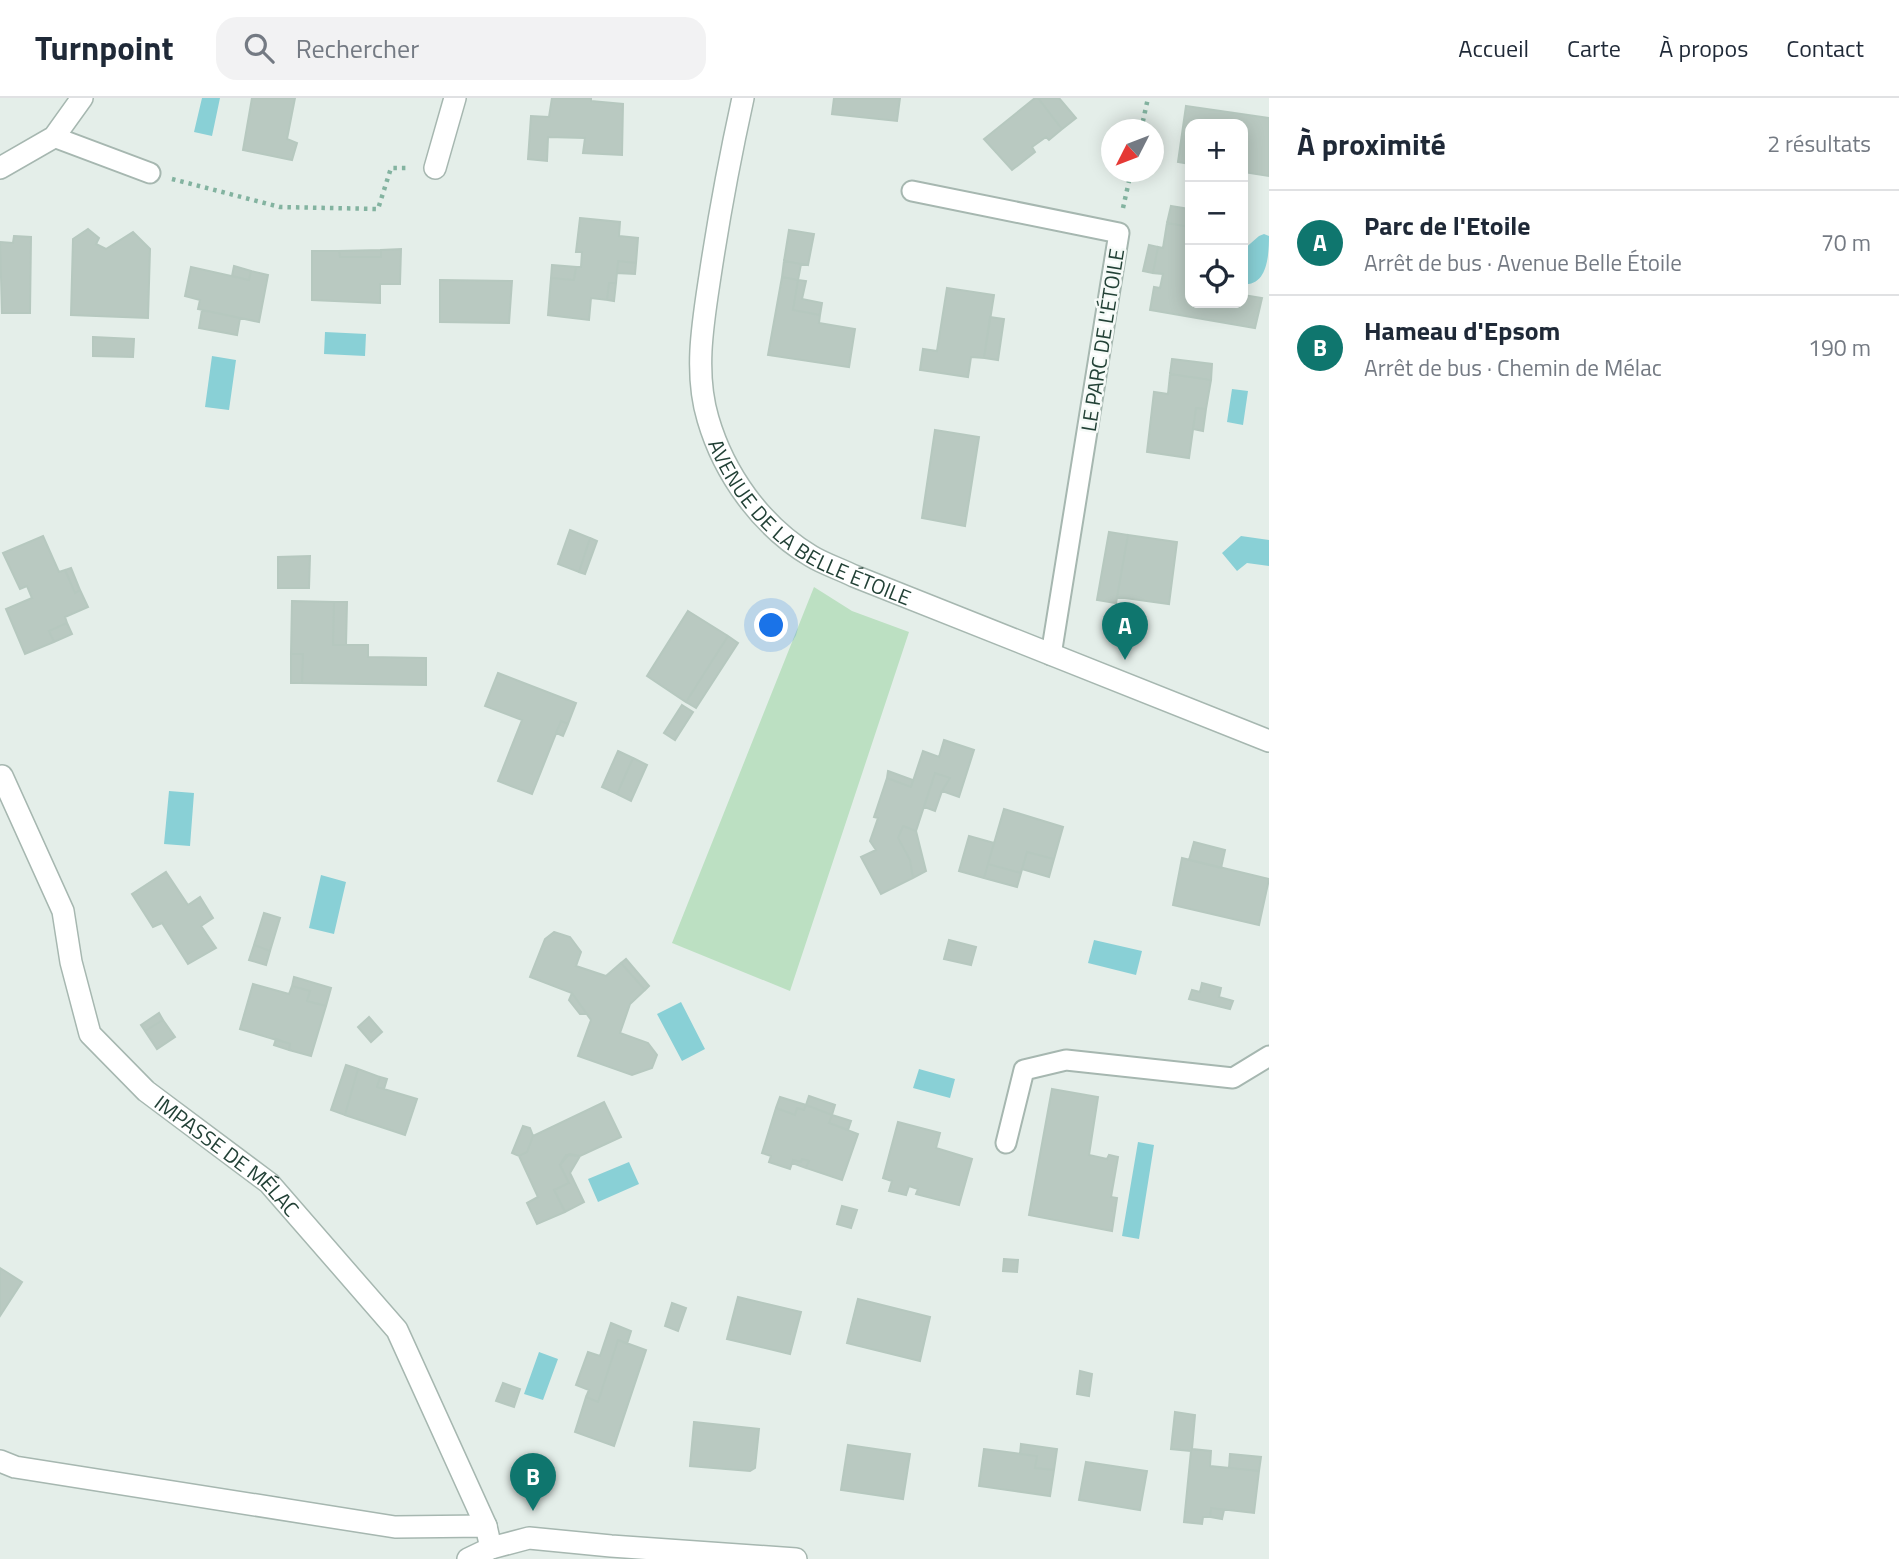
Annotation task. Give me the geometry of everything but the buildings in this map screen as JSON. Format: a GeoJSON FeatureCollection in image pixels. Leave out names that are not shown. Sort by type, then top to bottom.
{"type":"FeatureCollection","features":[{"type":"Feature","properties":{"kind":"street"},"geometry":{"type":"LineString","coordinates":[[0,168],[54,137],[82,98]]}},
{"type":"Feature","properties":{"kind":"street"},"geometry":{"type":"LineString","coordinates":[[435,167],[455,98]]}},
{"type":"Feature","properties":{"kind":"street","name":"AVENUE DE LA BELLE ÉTOILE"},"geometry":{"type":"LineString","coordinates":[[743,98],[718,223],[702,326],[701,374],[707,417],[724,460],[747,499],[777,530],[811,556],[854,576],[1269,741]]}},
{"type":"Feature","properties":{"kind":"street","name":"IMPASSE DE MÉLAC"},"geometry":{"type":"LineString","coordinates":[[2,776],[63,911],[71,962],[90,1034],[146,1091],[269,1183],[397,1329],[486,1526],[491,1548]]}},
{"type":"Feature","properties":{"kind":"street"},"geometry":{"type":"LineString","coordinates":[[0,1461],[15,1467],[395,1527],[486,1526]]}},
{"type":"Feature","properties":{"kind":"street"},"geometry":{"type":"LineString","coordinates":[[468,1559],[491,1548],[528,1538],[796,1559]]}},
{"type":"Feature","properties":{"kind":"lane"},"geometry":{"type":"LineString","coordinates":[[54,137],[150,173]]}},
{"type":"Feature","properties":{"kind":"lane","name":"LE PARC DE L'ÉTOILE"},"geometry":{"type":"LineString","coordinates":[[912,191],[1119,233],[1051,655]]}},
{"type":"Feature","properties":{"kind":"lane"},"geometry":{"type":"LineString","coordinates":[[1006,1143],[1024,1070],[1066,1060],[1233,1078],[1269,1056]]}},
{"type":"Feature","properties":{"kind":"path"},"geometry":{"type":"LineString","coordinates":[[1143,119],[1148,98]]}},
{"type":"Feature","properties":{"kind":"path"},"geometry":{"type":"LineString","coordinates":[[150,173],[280,207],[378,209],[391,168],[435,167]]}},
{"type":"Feature","properties":{"kind":"path"},"geometry":{"type":"LineString","coordinates":[[1119,233],[1129,182]]}},
{"type":"Feature","properties":{"kind":"green space"},"geometry":{"type":"Polygon","coordinates":[[[814,587],[852,611],[909,632],[790,991],[672,943],[814,587]]]}},
{"type":"Feature","properties":{"kind":"water"},"geometry":{"type":"Polygon","coordinates":[[[202,98],[220,98],[212,136],[194,132],[202,98]]]}},
{"type":"Feature","properties":{"kind":"water"},"geometry":{"type":"Polygon","coordinates":[[[1259,236],[1269,236],[1266,267],[1258,280],[1248,284],[1248,246],[1259,236]]]}},
{"type":"Feature","properties":{"kind":"water"},"geometry":{"type":"Polygon","coordinates":[[[325,332],[366,334],[365,356],[324,354],[325,332]]]}},
{"type":"Feature","properties":{"kind":"water"},"geometry":{"type":"Polygon","coordinates":[[[212,356],[236,360],[229,410],[205,407],[212,356]]]}},
{"type":"Feature","properties":{"kind":"water"},"geometry":{"type":"Polygon","coordinates":[[[1232,389],[1248,391],[1243,425],[1227,422],[1232,389]]]}},
{"type":"Feature","properties":{"kind":"water"},"geometry":{"type":"Polygon","coordinates":[[[1241,536],[1269,540],[1269,566],[1247,563],[1237,571],[1222,553],[1241,536]]]}},
{"type":"Feature","properties":{"kind":"water"},"geometry":{"type":"Polygon","coordinates":[[[169,791],[194,793],[190,846],[164,844],[169,791]]]}},
{"type":"Feature","properties":{"kind":"water"},"geometry":{"type":"Polygon","coordinates":[[[321,875],[346,882],[334,934],[309,928],[321,875]]]}},
{"type":"Feature","properties":{"kind":"water"},"geometry":{"type":"Polygon","coordinates":[[[1094,940],[1142,951],[1136,975],[1088,963],[1094,940]]]}},
{"type":"Feature","properties":{"kind":"water"},"geometry":{"type":"Polygon","coordinates":[[[681,1002],[705,1049],[682,1061],[657,1014],[681,1002]]]}},
{"type":"Feature","properties":{"kind":"water"},"geometry":{"type":"Polygon","coordinates":[[[919,1069],[955,1079],[950,1098],[913,1088],[919,1069]]]}},
{"type":"Feature","properties":{"kind":"water"},"geometry":{"type":"Polygon","coordinates":[[[1138,1142],[1154,1145],[1139,1239],[1122,1236],[1138,1142]]]}},
{"type":"Feature","properties":{"kind":"water"},"geometry":{"type":"Polygon","coordinates":[[[629,1162],[639,1184],[598,1202],[588,1179],[629,1162]]]}},
{"type":"Feature","properties":{"kind":"water"},"geometry":{"type":"Polygon","coordinates":[[[539,1352],[558,1359],[543,1400],[524,1394],[539,1352]]]}},
{"type":"Feature","properties":{"kind":"place","name":"Parc de l'Etoile"},"geometry":{"type":"Point","coordinates":[1125,660]}},
{"type":"Feature","properties":{"kind":"place","name":"Hameau d'Epsom"},"geometry":{"type":"Point","coordinates":[533,1511]}}]}
